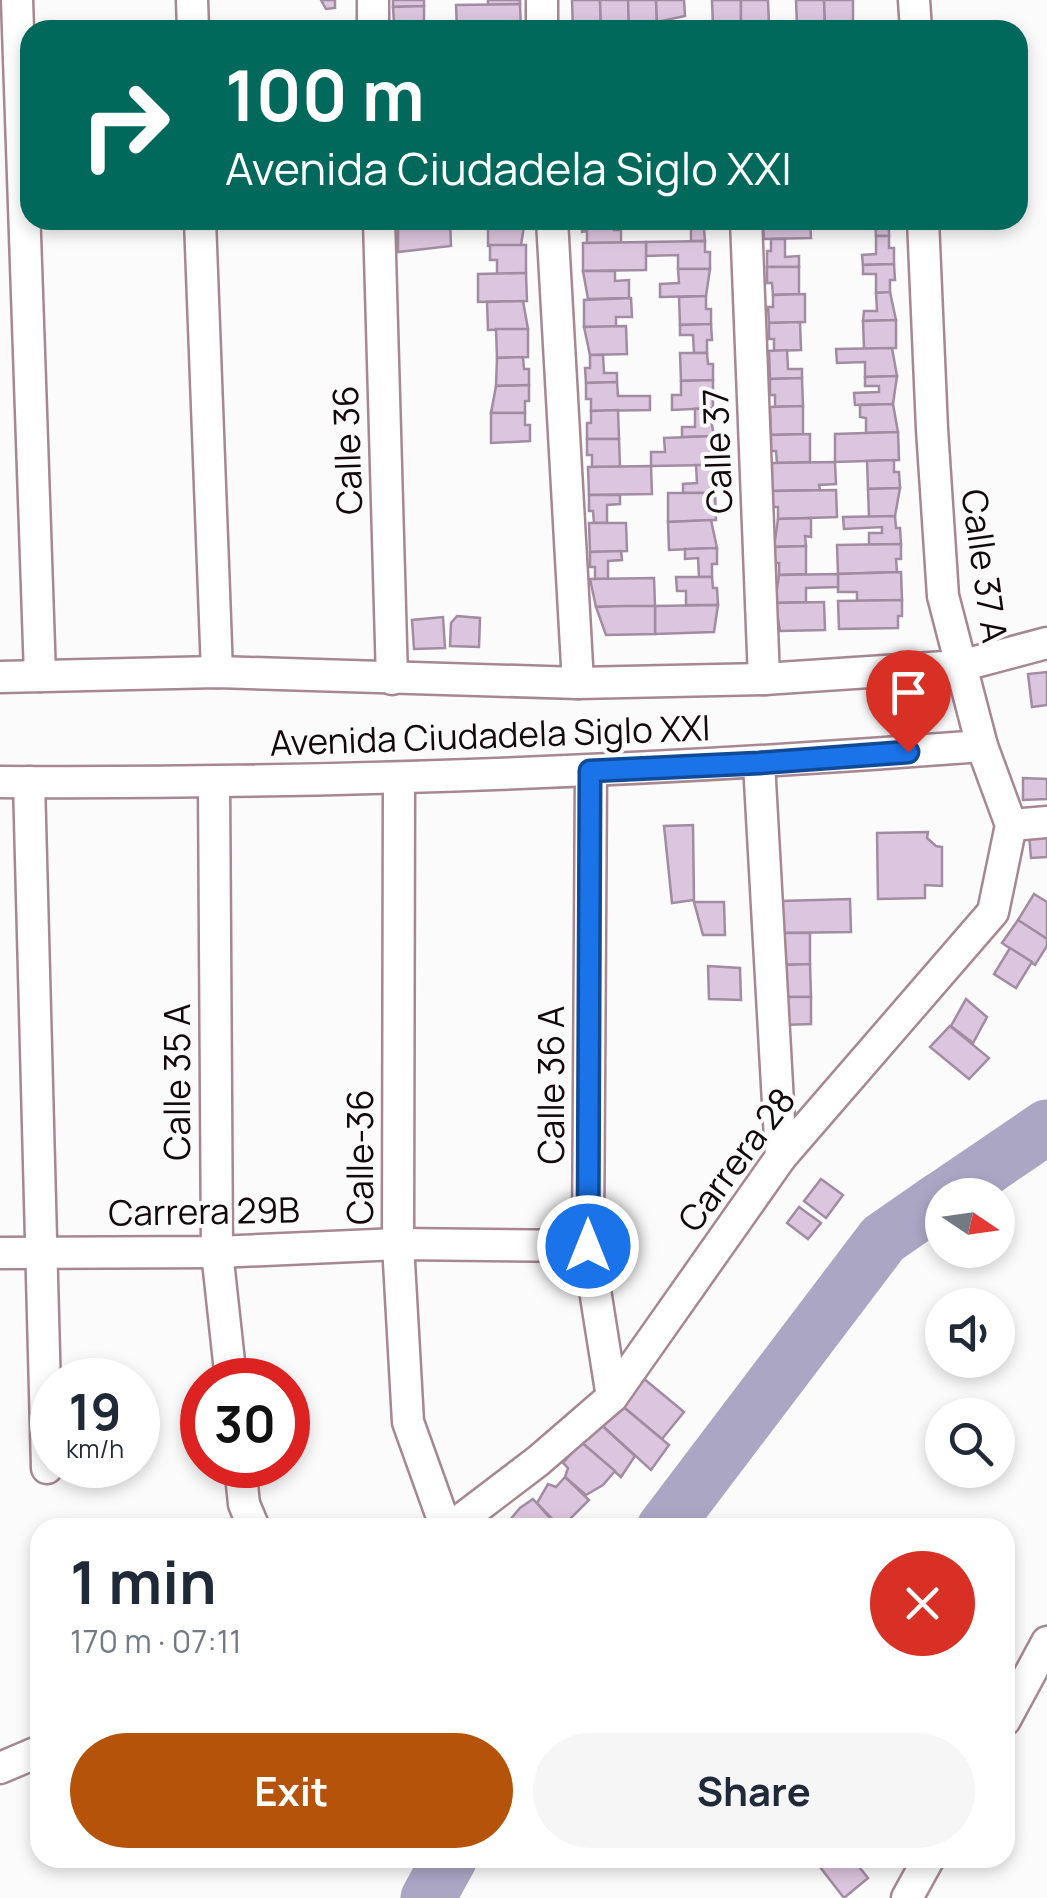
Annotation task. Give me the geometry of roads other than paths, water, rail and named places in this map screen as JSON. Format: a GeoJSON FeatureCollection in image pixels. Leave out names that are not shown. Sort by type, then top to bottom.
{"type":"FeatureCollection","features":[{"type":"Feature","properties":{"kind":"street"},"geometry":{"type":"LineString","coordinates":[[17,0],[20,161]]}},
{"type":"Feature","properties":{"kind":"street"},"geometry":{"type":"LineString","coordinates":[[23,230],[40,676]]}},
{"type":"Feature","properties":{"kind":"street"},"geometry":{"type":"LineString","coordinates":[[200,230],[216,672]]}},
{"type":"Feature","properties":{"kind":"street","name":"Calle 36"},"geometry":{"type":"LineString","coordinates":[[379,230],[392,678]]}},
{"type":"Feature","properties":{"kind":"street","name":"Avenida Ciudadela Siglo XXI"},"geometry":{"type":"LineString","coordinates":[[553,230],[578,683]]}},
{"type":"Feature","properties":{"kind":"street","name":"Calle 37"},"geometry":{"type":"LineString","coordinates":[[746,230],[764,679]]}},
{"type":"Feature","properties":{"kind":"street","name":"Calle 37 A"},"geometry":{"type":"LineString","coordinates":[[923,230],[943,596],[982,746],[1011,825]]}},
{"type":"Feature","properties":{"kind":"street","name":"Avenida Ciudadela Siglo XXI"},"geometry":{"type":"LineString","coordinates":[[0,676],[216,672],[578,683],[764,679],[960,666],[1047,644]]}},
{"type":"Feature","properties":{"kind":"street","name":"Avenida Ciudadela Siglo XXI"},"geometry":{"type":"LineString","coordinates":[[14,782],[399,780],[759,763],[982,746]]}},
{"type":"Feature","properties":{"kind":"street"},"geometry":{"type":"LineString","coordinates":[[759,763],[781,1157]]}},
{"type":"Feature","properties":{"kind":"street","name":"Calle 36 A"},"geometry":{"type":"LineString","coordinates":[[590,771],[588,1246],[612,1397]]}},
{"type":"Feature","properties":{"kind":"street","name":"Calle-36"},"geometry":{"type":"LineString","coordinates":[[399,780],[398,1244],[408,1422],[444,1518]]}},
{"type":"Feature","properties":{"kind":"street"},"geometry":{"type":"LineString","coordinates":[[14,782],[43,1358]]}},
{"type":"Feature","properties":{"kind":"street","name":"Calle 35 A"},"geometry":{"type":"LineString","coordinates":[[214,783],[217,1252],[229,1358]]}},
{"type":"Feature","properties":{"kind":"street"},"geometry":{"type":"LineString","coordinates":[[1011,825],[1047,822]]}},
{"type":"Feature","properties":{"kind":"street","name":"Carrera 28"},"geometry":{"type":"LineString","coordinates":[[461,1518],[538,1461],[612,1397],[781,1157],[994,912],[1011,825]]}},
{"type":"Feature","properties":{"kind":"street","name":"Carrera 29B"},"geometry":{"type":"LineString","coordinates":[[0,1254],[217,1252],[398,1244],[588,1246]]}},
{"type":"Feature","properties":{"kind":"street"},"geometry":{"type":"LineString","coordinates":[[242,1488],[250,1518]]}},
{"type":"Feature","properties":{"kind":"street"},"geometry":{"type":"LineString","coordinates":[[1015,1701],[1047,1642]]}},
{"type":"Feature","properties":{"kind":"street"},"geometry":{"type":"LineString","coordinates":[[0,1768],[30,1754]]}},
{"type":"Feature","properties":{"kind":"street"},"geometry":{"type":"LineString","coordinates":[[907,1898],[924,1868]]}},
{"type":"Feature","properties":{"kind":"waterway"},"geometry":{"type":"LineString","coordinates":[[972,1178],[1047,1127]]}},
{"type":"Feature","properties":{"kind":"waterway"},"geometry":{"type":"LineString","coordinates":[[672,1518],[883,1239],[925,1210]]}},
{"type":"Feature","properties":{"kind":"waterway"},"geometry":{"type":"LineString","coordinates":[[428,1898],[444,1868]]}}]}
